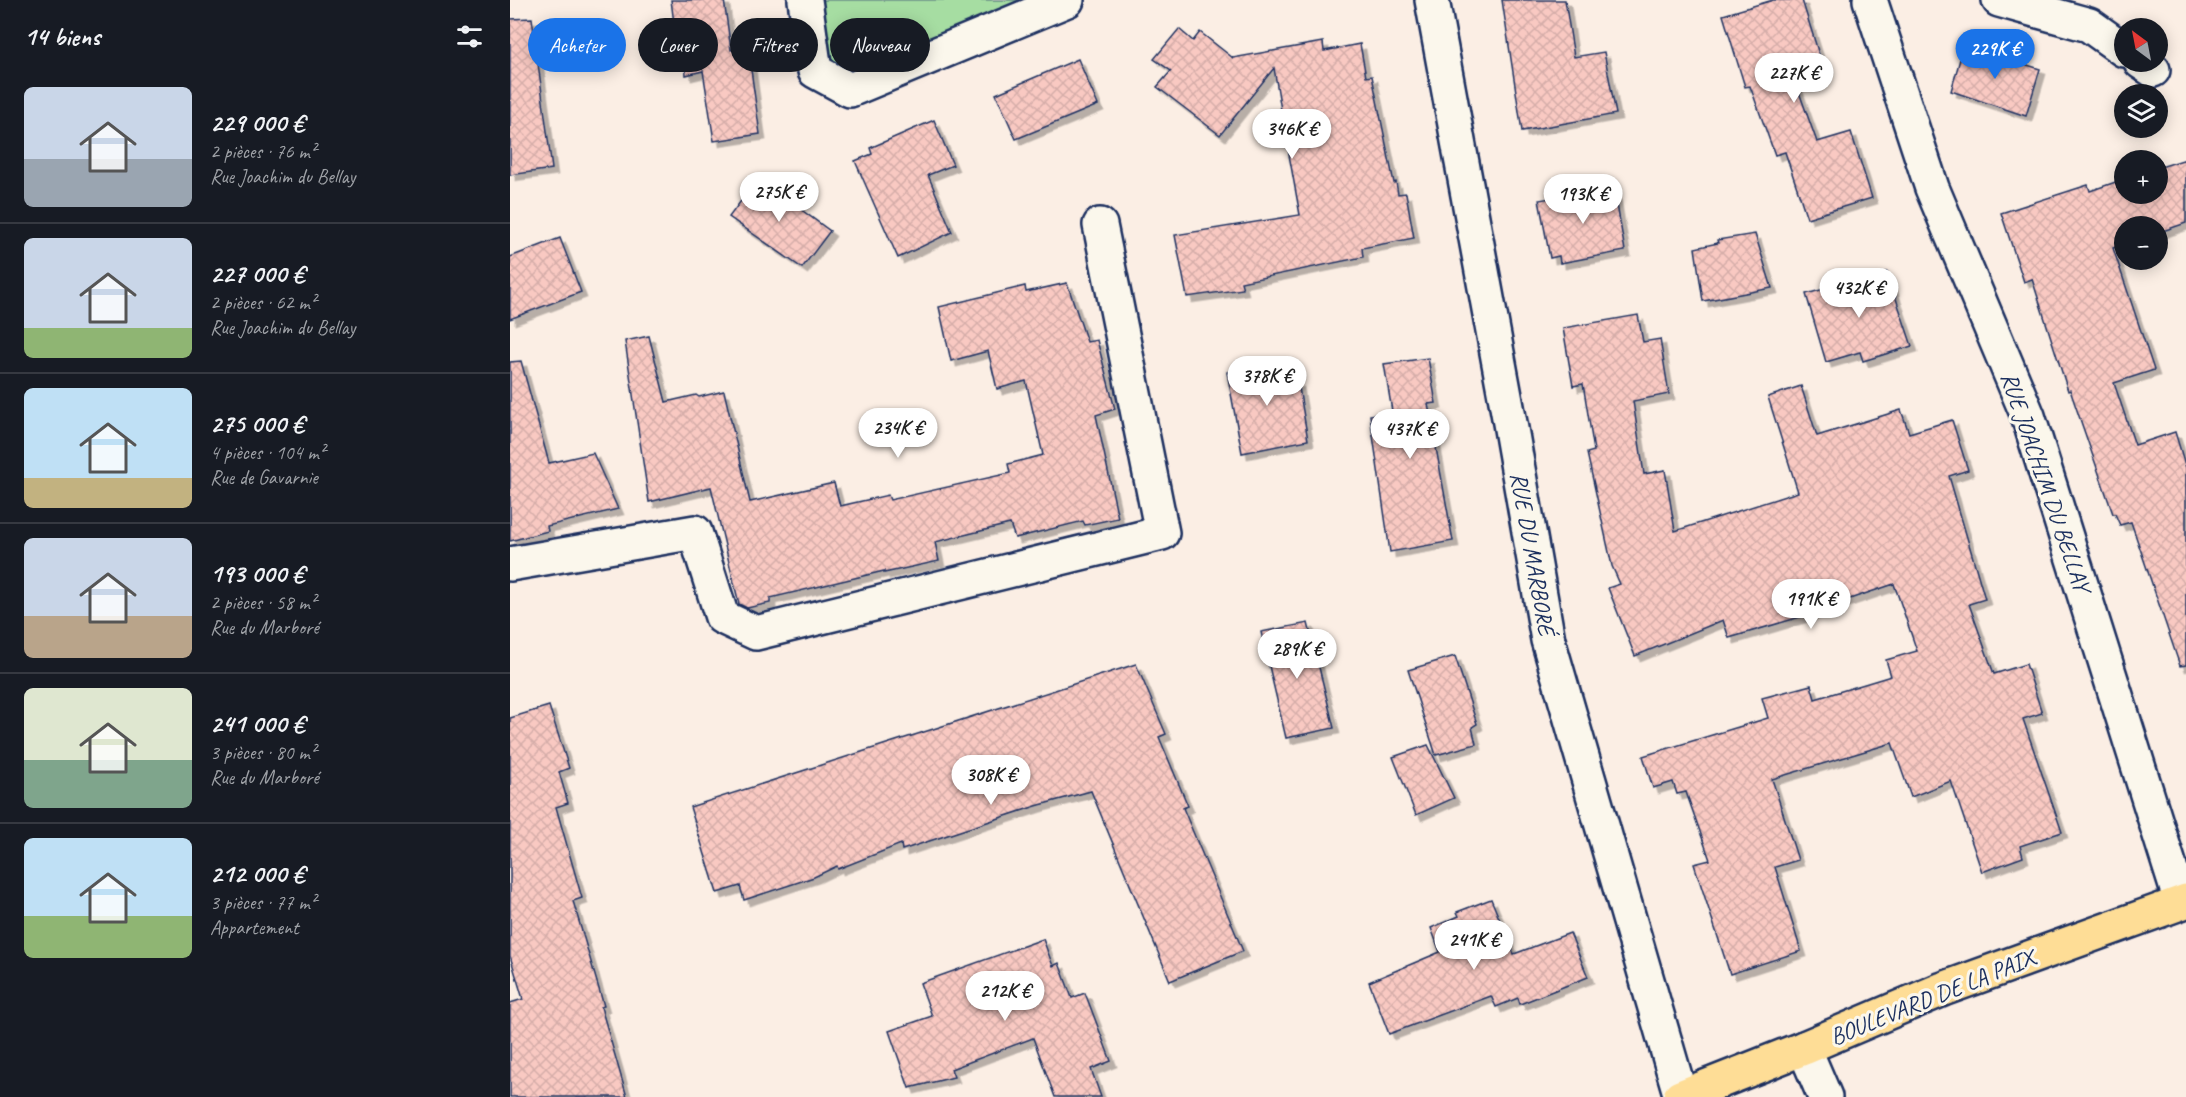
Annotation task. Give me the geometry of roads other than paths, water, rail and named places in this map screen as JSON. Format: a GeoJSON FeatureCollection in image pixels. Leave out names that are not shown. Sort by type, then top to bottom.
{"type":"FeatureCollection","features":[{"type":"Feature","properties":{"kind":"main road","name":"BOULEVARD DE LA PAIX"},"geometry":{"type":"LineString","coordinates":[[1680,1097],[1943,989],[2183,901]]}},
{"type":"Feature","properties":{"kind":"street"},"geometry":{"type":"LineString","coordinates":[[805,0],[815,71],[850,90],[1067,0]]}},
{"type":"Feature","properties":{"kind":"street","name":"RUE DU MARBORÉ"},"geometry":{"type":"LineString","coordinates":[[1432,0],[1548,640],[1680,1097]]}},
{"type":"Feature","properties":{"kind":"street","name":"RUE JOACHIM DU BELLAY"},"geometry":{"type":"LineString","coordinates":[[1870,0],[1932,188],[2028,416],[2183,901]]}},
{"type":"Feature","properties":{"kind":"street"},"geometry":{"type":"LineString","coordinates":[[1999,0],[2088,25],[2114,43]]}},
{"type":"Feature","properties":{"kind":"street"},"geometry":{"type":"LineString","coordinates":[[510,564],[695,532],[722,617],[756,633],[1162,533],[1100,225]]}},
{"type":"Feature","properties":{"kind":"street"},"geometry":{"type":"LineString","coordinates":[[1804,1048],[1825,1097]]}}]}
